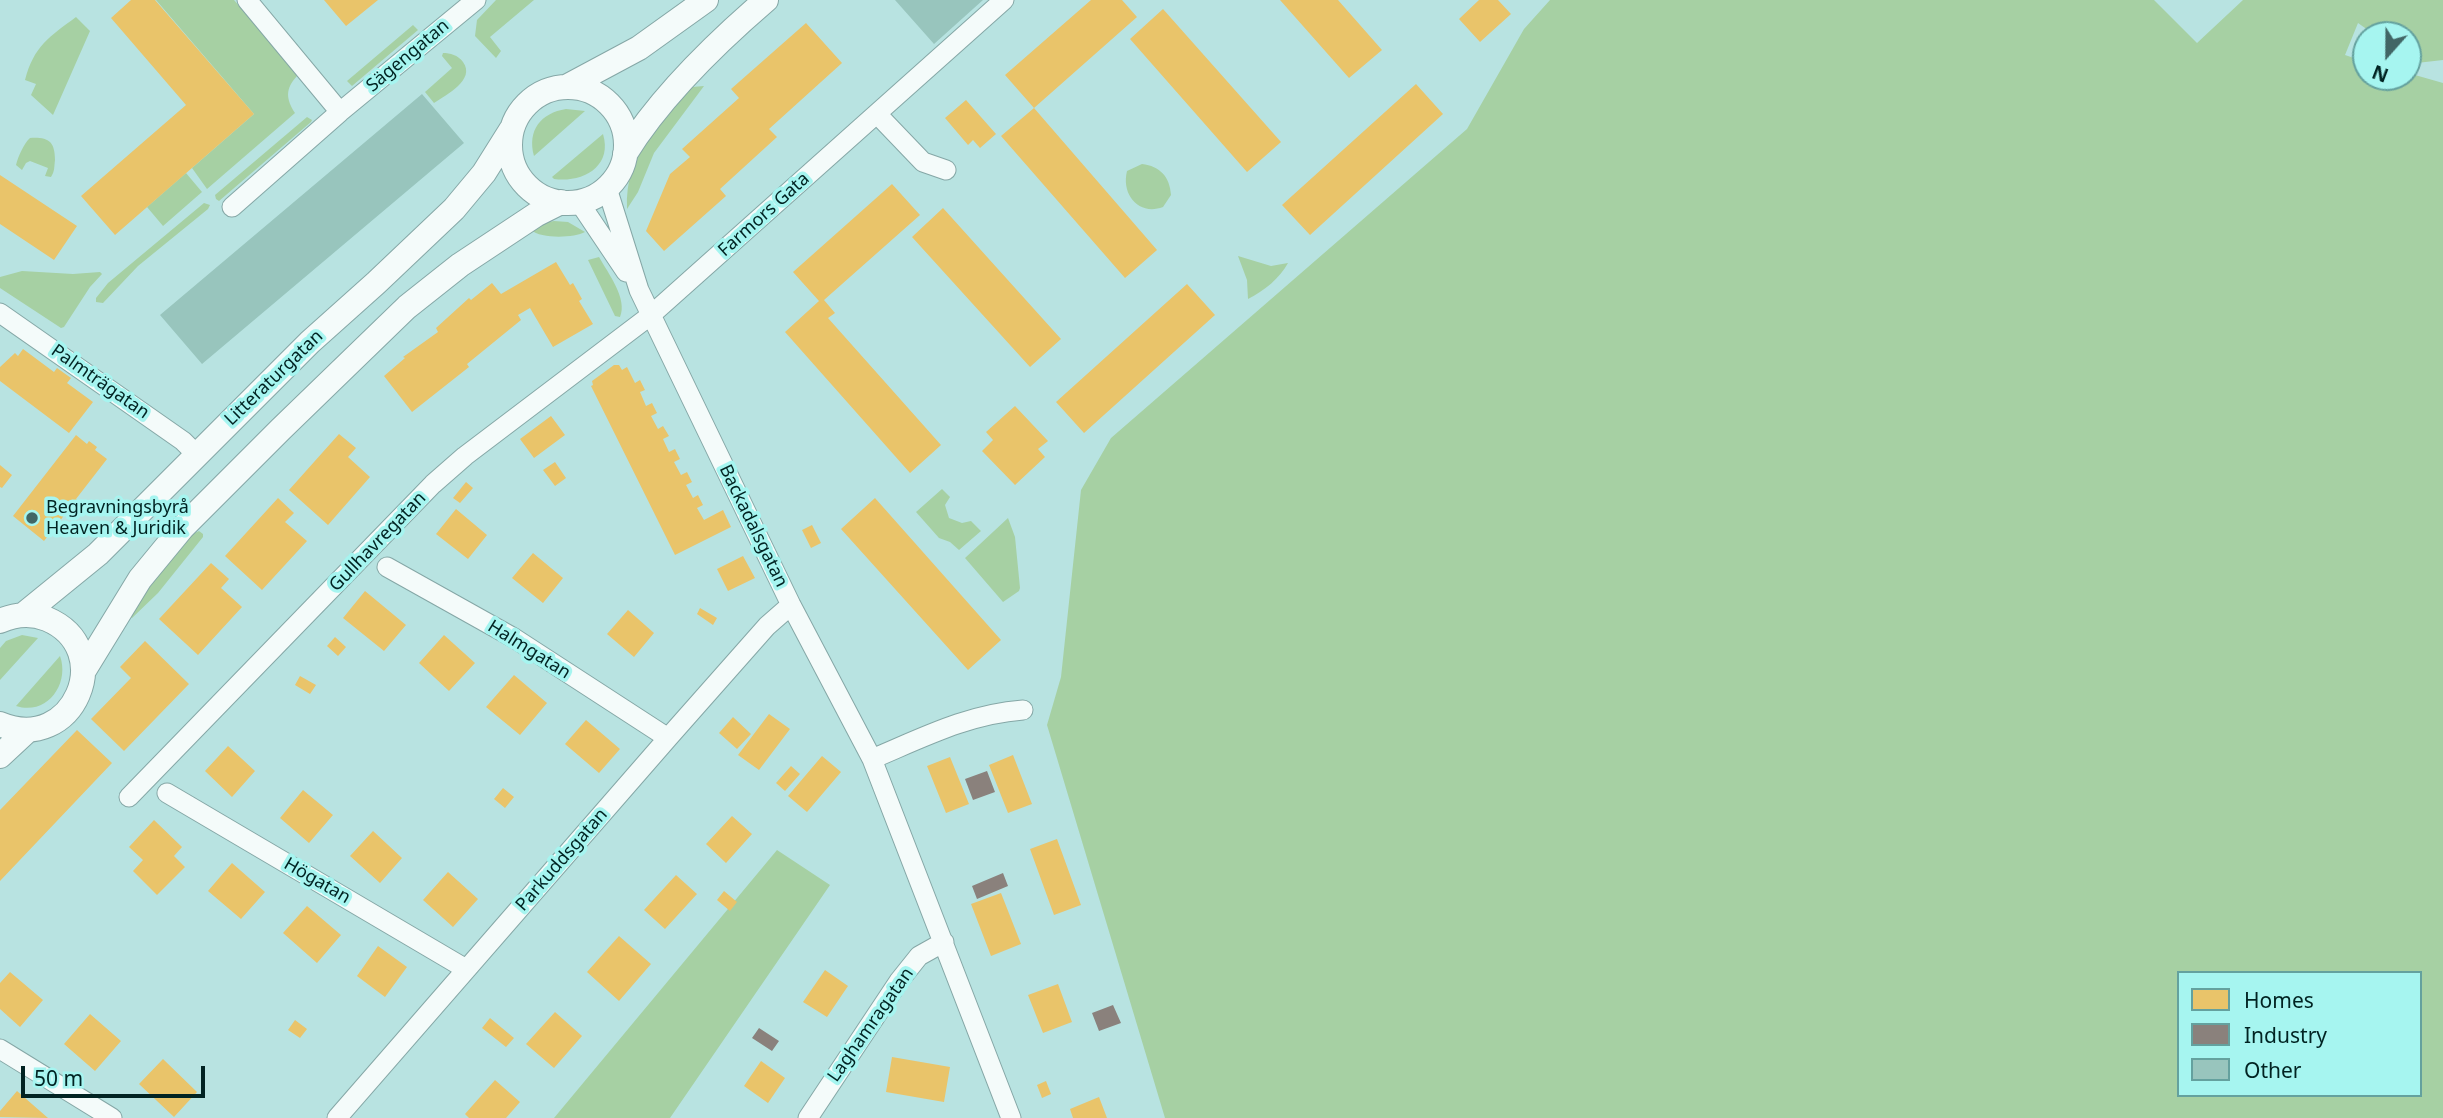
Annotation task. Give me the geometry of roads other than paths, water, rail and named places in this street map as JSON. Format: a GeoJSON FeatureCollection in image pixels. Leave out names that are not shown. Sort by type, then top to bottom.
{"type":"FeatureCollection","features":[{"type":"Feature","properties":{"kind":"street"},"geometry":{"type":"LineString","coordinates":[[247,0],[341,112]]}},
{"type":"Feature","properties":{"kind":"street","name":"Sägengatan"},"geometry":{"type":"LineString","coordinates":[[232,207],[476,0]]}},
{"type":"Feature","properties":{"kind":"street","name":"Litteraturgatan"},"geometry":{"type":"LineString","coordinates":[[10,614],[99,554],[310,342],[454,209],[484,173],[516,118],[532,98],[543,92],[568,86],[639,48],[706,0]]}},
{"type":"Feature","properties":{"kind":"street"},"geometry":{"type":"LineString","coordinates":[[0,724],[28,730],[47,726],[64,716],[80,692],[83,672],[140,579],[182,528],[407,307],[460,265],[537,214],[594,197],[607,188],[638,133],[678,87],[766,0]]}},
{"type":"Feature","properties":{"kind":"street","name":"Farmors Gata"},"geometry":{"type":"LineString","coordinates":[[651,316],[1004,0]]}},
{"type":"Feature","properties":{"kind":"street"},"geometry":{"type":"LineString","coordinates":[[568,86],[593,92],[612,108],[624,130],[625,154]]}},
{"type":"Feature","properties":{"kind":"street"},"geometry":{"type":"LineString","coordinates":[[877,114],[923,162],[946,170]]}},
{"type":"Feature","properties":{"kind":"street"},"geometry":{"type":"LineString","coordinates":[[511,130],[511,158],[515,171],[534,192],[547,199],[570,202]]}},
{"type":"Feature","properties":{"kind":"street","name":"Backadalsgatan"},"geometry":{"type":"LineString","coordinates":[[607,188],[639,290],[651,316],[791,605],[872,759],[1011,1118]]}},
{"type":"Feature","properties":{"kind":"street","name":"Backadalsgatan"},"geometry":{"type":"LineString","coordinates":[[570,202],[639,290]]}},
{"type":"Feature","properties":{"kind":"street","name":"Palmträgatan"},"geometry":{"type":"LineString","coordinates":[[0,313],[183,441],[196,454]]}},
{"type":"Feature","properties":{"kind":"street","name":"Gullhavregatan"},"geometry":{"type":"LineString","coordinates":[[129,797],[433,484],[465,456],[651,316]]}},
{"type":"Feature","properties":{"kind":"street","name":"Halmgatan"},"geometry":{"type":"LineString","coordinates":[[387,567],[514,638],[668,738]]}},
{"type":"Feature","properties":{"kind":"street","name":"Parkuddsgatan"},"geometry":{"type":"LineString","coordinates":[[337,1118],[767,626],[791,605]]}},
{"type":"Feature","properties":{"kind":"street","name":"Litteraturgatan"},"geometry":{"type":"LineString","coordinates":[[10,614],[45,618],[64,629],[80,653],[83,672]]}},
{"type":"Feature","properties":{"kind":"street"},"geometry":{"type":"LineString","coordinates":[[872,759],[993,712],[1023,710]]}},
{"type":"Feature","properties":{"kind":"street"},"geometry":{"type":"LineString","coordinates":[[0,756],[28,730]]}},
{"type":"Feature","properties":{"kind":"street","name":"Högatan"},"geometry":{"type":"LineString","coordinates":[[167,793],[466,969]]}},
{"type":"Feature","properties":{"kind":"street","name":"Laghamragatan"},"geometry":{"type":"LineString","coordinates":[[808,1118],[899,981],[919,957],[944,942]]}},
{"type":"Feature","properties":{"kind":"street"},"geometry":{"type":"LineString","coordinates":[[0,1049],[112,1118]]}},
{"type":"Feature","properties":{"kind":"place","name":"Begravningsbyrå Heaven & Juridik"},"geometry":{"type":"Point","coordinates":[32,518]}}]}
